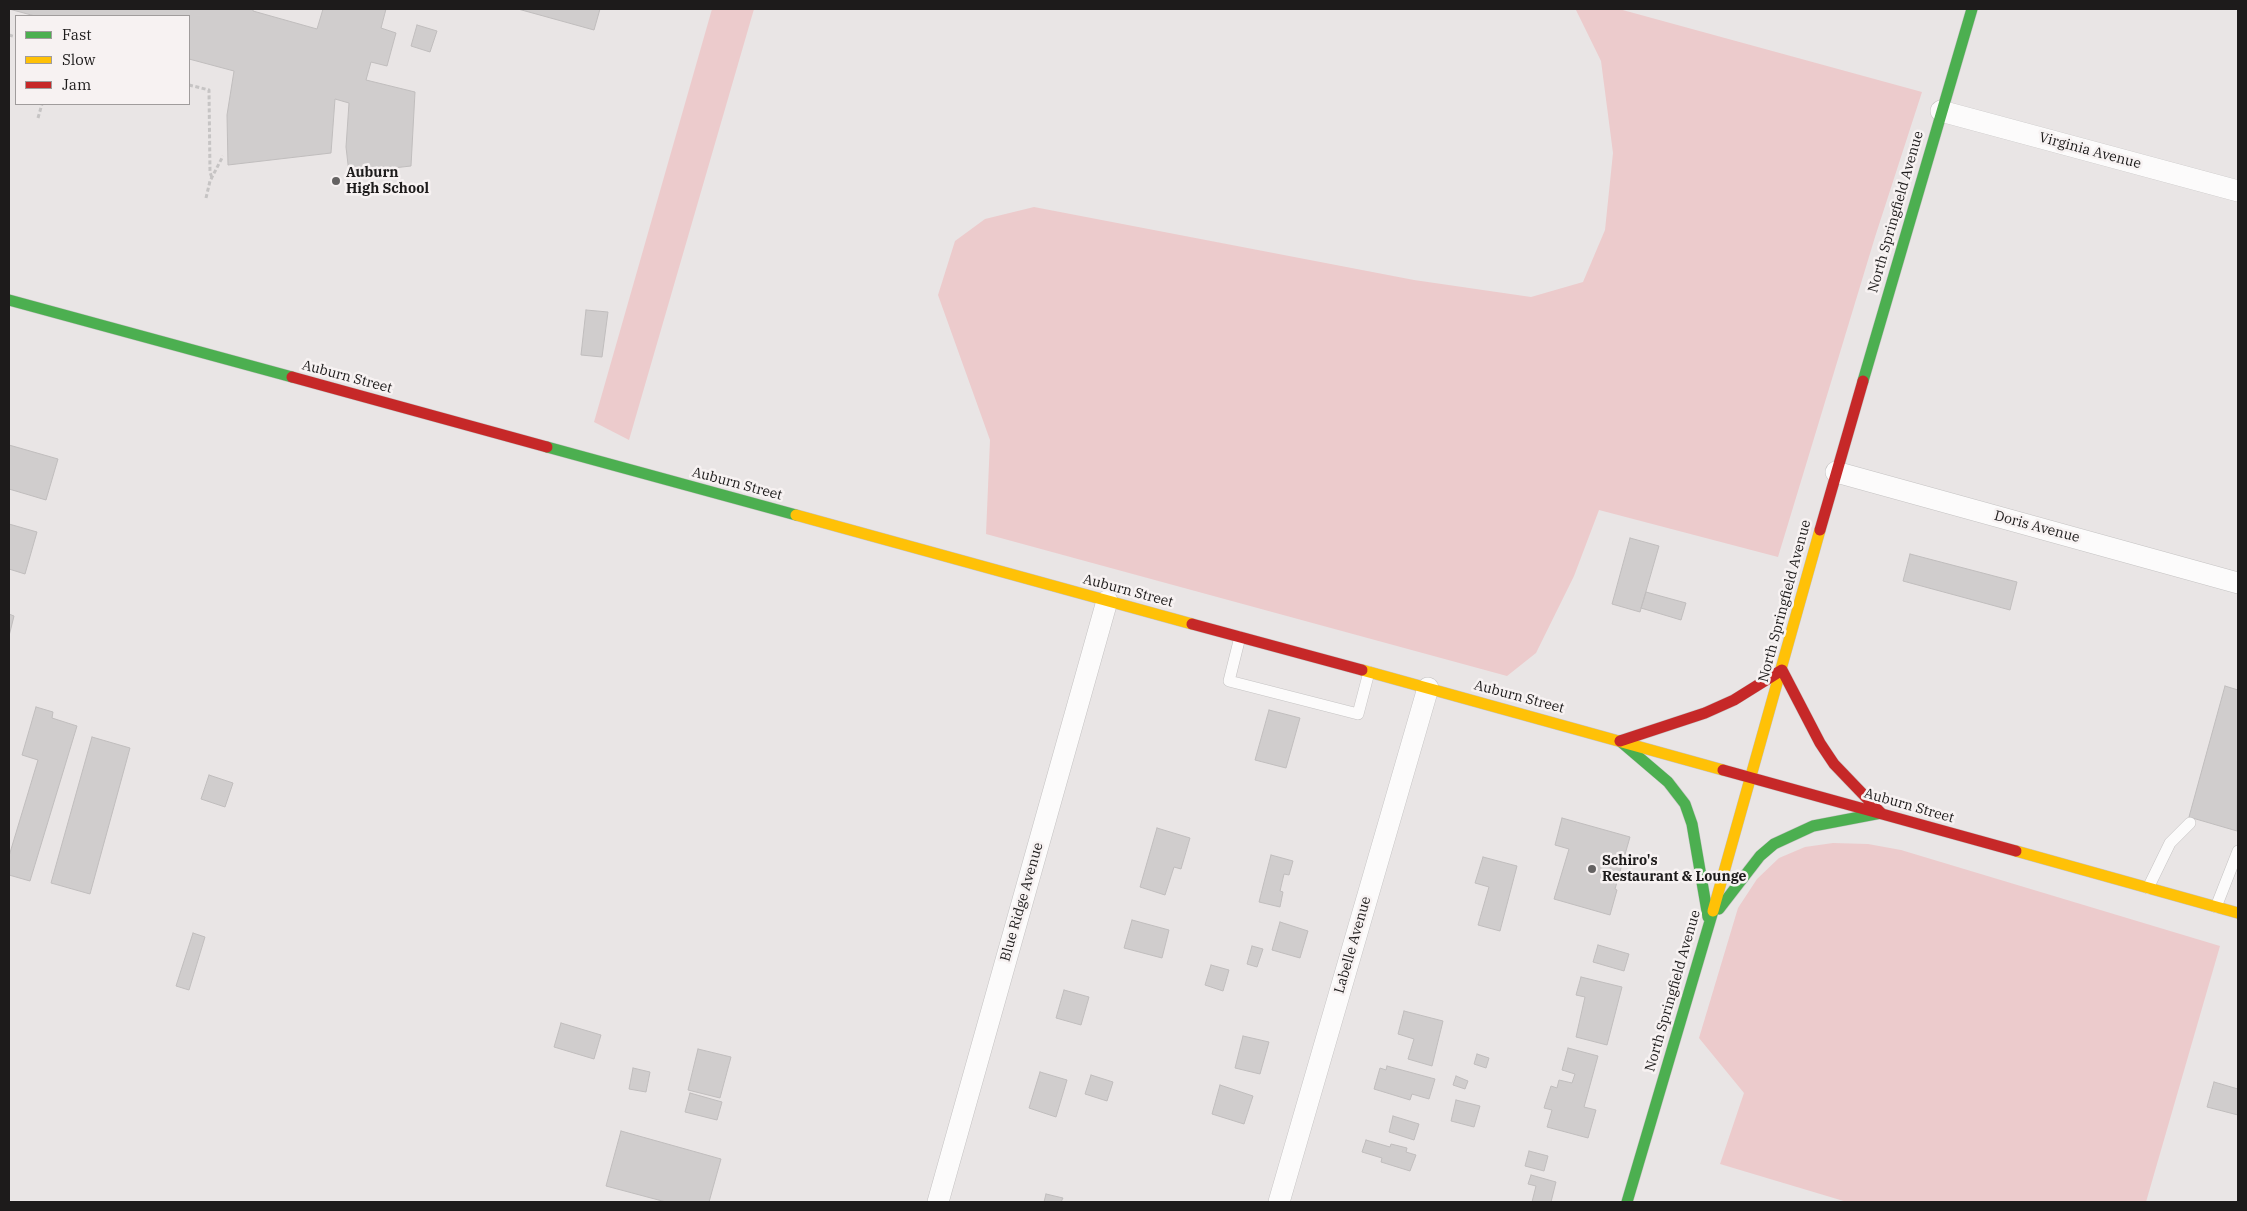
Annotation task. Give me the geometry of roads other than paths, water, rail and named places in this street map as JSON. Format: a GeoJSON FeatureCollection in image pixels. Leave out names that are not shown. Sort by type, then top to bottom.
{"type":"FeatureCollection","features":[{"type":"Feature","properties":{"kind":"main road","name":"North Springfield Avenue"},"geometry":{"type":"LineString","coordinates":[[1628,1202],[1752,777],[1836,472],[1972,9]]}},
{"type":"Feature","properties":{"kind":"main road","name":"Auburn Street"},"geometry":{"type":"LineString","coordinates":[[9,300],[1752,777],[2238,914]]}},
{"type":"Feature","properties":{"kind":"main road"},"geometry":{"type":"LineString","coordinates":[[1620,741],[1705,713],[1734,700],[1782,670],[1820,743],[1834,764],[1881,813]]}},
{"type":"Feature","properties":{"kind":"main road"},"geometry":{"type":"LineString","coordinates":[[1620,741],[1668,782],[1685,804],[1692,824],[1709,922]]}},
{"type":"Feature","properties":{"kind":"main road"},"geometry":{"type":"LineString","coordinates":[[1709,922],[1760,856],[1774,844],[1812,826],[1881,813]]}},
{"type":"Feature","properties":{"kind":"street","name":"Virginia Avenue"},"geometry":{"type":"LineString","coordinates":[[1941,111],[2238,191]]}},
{"type":"Feature","properties":{"kind":"street","name":"Doris Avenue"},"geometry":{"type":"LineString","coordinates":[[1836,472],[2238,583]]}},
{"type":"Feature","properties":{"kind":"street","name":"Blue Ridge Avenue"},"geometry":{"type":"LineString","coordinates":[[938,1202],[1107,601]]}},
{"type":"Feature","properties":{"kind":"street","name":"Labelle Avenue"},"geometry":{"type":"LineString","coordinates":[[1279,1202],[1428,688]]}},
{"type":"Feature","properties":{"kind":"lane"},"geometry":{"type":"LineString","coordinates":[[1240,637],[1229,681],[1358,714],[1369,672]]}},
{"type":"Feature","properties":{"kind":"lane"},"geometry":{"type":"LineString","coordinates":[[2148,888],[2170,842],[2190,823]]}},
{"type":"Feature","properties":{"kind":"lane"},"geometry":{"type":"LineString","coordinates":[[2216,908],[2238,851]]}},
{"type":"Feature","properties":{"kind":"place","name":"Auburn High School"},"geometry":{"type":"Point","coordinates":[336,181]}},
{"type":"Feature","properties":{"kind":"place","name":"Schiro's Restaurant & Lounge"},"geometry":{"type":"Point","coordinates":[1592,869]}}]}
